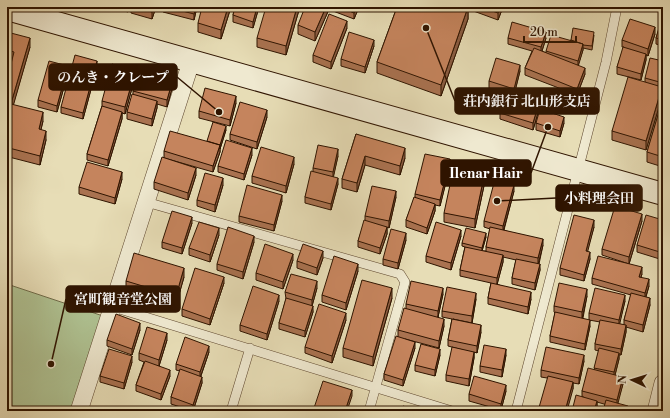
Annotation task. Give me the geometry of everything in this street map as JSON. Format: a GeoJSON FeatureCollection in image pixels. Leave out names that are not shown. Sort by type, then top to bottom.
{"type":"FeatureCollection","features":[{"type":"Feature","properties":{"kind":"street"},"geometry":{"type":"LineString","coordinates":[[7,9],[663,194]]}},
{"type":"Feature","properties":{"kind":"street"},"geometry":{"type":"LineString","coordinates":[[79,411],[192,62]]}},
{"type":"Feature","properties":{"kind":"street"},"geometry":{"type":"LineString","coordinates":[[656,411],[663,383]]}},
{"type":"Feature","properties":{"kind":"lane"},"geometry":{"type":"LineString","coordinates":[[516,411],[606,62],[618,7]]}},
{"type":"Feature","properties":{"kind":"lane"},"geometry":{"type":"LineString","coordinates":[[146,202],[400,274],[405,282],[369,411]]}},
{"type":"Feature","properties":{"kind":"lane"},"geometry":{"type":"LineString","coordinates":[[113,307],[452,411]]}},
{"type":"Feature","properties":{"kind":"lane"},"geometry":{"type":"LineString","coordinates":[[231,411],[250,348]]}},
{"type":"Feature","properties":{"kind":"green space"},"geometry":{"type":"Polygon","coordinates":[[[7,284],[109,318],[79,411],[7,411],[7,284]]]}},
{"type":"Feature","properties":{"kind":"building"},"geometry":{"type":"Polygon","coordinates":[[[133,7],[154,7],[152,12],[133,7]]]}},
{"type":"Feature","properties":{"kind":"building"},"geometry":{"type":"Polygon","coordinates":[[[167,7],[196,7],[194,14],[167,7]]]}},
{"type":"Feature","properties":{"kind":"building"},"geometry":{"type":"Polygon","coordinates":[[[202,7],[228,7],[221,30],[198,23],[202,7]]]}},
{"type":"Feature","properties":{"kind":"building"},"geometry":{"type":"Polygon","coordinates":[[[235,7],[257,7],[253,22],[233,15],[235,7]]]}},
{"type":"Feature","properties":{"kind":"building"},"geometry":{"type":"Polygon","coordinates":[[[266,7],[297,7],[286,46],[257,38],[266,7]]]}},
{"type":"Feature","properties":{"kind":"building"},"geometry":{"type":"Polygon","coordinates":[[[305,7],[326,7],[315,32],[298,25],[305,7]]]}},
{"type":"Feature","properties":{"kind":"building"},"geometry":{"type":"Polygon","coordinates":[[[340,7],[356,7],[354,13],[340,7]]]}},
{"type":"Feature","properties":{"kind":"building"},"geometry":{"type":"Polygon","coordinates":[[[397,7],[468,7],[441,85],[377,62],[397,7]]]}},
{"type":"Feature","properties":{"kind":"building"},"geometry":{"type":"Polygon","coordinates":[[[481,7],[500,7],[498,13],[481,7]]]}},
{"type":"Feature","properties":{"kind":"building"},"geometry":{"type":"Polygon","coordinates":[[[329,14],[347,21],[331,62],[313,55],[329,14]]]}},
{"type":"Feature","properties":{"kind":"building"},"geometry":{"type":"Polygon","coordinates":[[[662,17],[663,18],[663,40],[656,38],[662,17]]]}},
{"type":"Feature","properties":{"kind":"building"},"geometry":{"type":"Polygon","coordinates":[[[630,19],[655,27],[648,49],[622,40],[630,19]]]}},
{"type":"Feature","properties":{"kind":"building"},"geometry":{"type":"Polygon","coordinates":[[[512,22],[546,32],[541,47],[508,38],[512,22]]]}},
{"type":"Feature","properties":{"kind":"building"},"geometry":{"type":"Polygon","coordinates":[[[573,28],[594,32],[592,46],[583,45],[571,40],[573,28]]]}},
{"type":"Feature","properties":{"kind":"building"},"geometry":{"type":"Polygon","coordinates":[[[7,32],[30,38],[12,100],[7,99],[7,68],[10,68],[14,52],[7,50],[7,32]]]}},
{"type":"Feature","properties":{"kind":"building"},"geometry":{"type":"Polygon","coordinates":[[[349,32],[374,40],[365,67],[341,59],[349,32]]]}},
{"type":"Feature","properties":{"kind":"building"},"geometry":{"type":"Polygon","coordinates":[[[551,35],[583,44],[578,61],[546,51],[551,35]]]}},
{"type":"Feature","properties":{"kind":"building"},"geometry":{"type":"Polygon","coordinates":[[[623,47],[646,54],[641,74],[617,67],[623,47]]]}},
{"type":"Feature","properties":{"kind":"building"},"geometry":{"type":"Polygon","coordinates":[[[534,48],[585,68],[577,89],[525,68],[534,48]]]}},
{"type":"Feature","properties":{"kind":"building"},"geometry":{"type":"Polygon","coordinates":[[[75,55],[97,61],[83,113],[61,107],[75,55]]]}},
{"type":"Feature","properties":{"kind":"building"},"geometry":{"type":"Polygon","coordinates":[[[496,58],[520,65],[514,89],[489,81],[496,58]]]}},
{"type":"Feature","properties":{"kind":"building"},"geometry":{"type":"Polygon","coordinates":[[[650,58],[663,61],[663,83],[645,78],[650,58]]]}},
{"type":"Feature","properties":{"kind":"building"},"geometry":{"type":"Polygon","coordinates":[[[49,61],[68,66],[57,106],[38,100],[49,61]]]}},
{"type":"Feature","properties":{"kind":"building"},"geometry":{"type":"Polygon","coordinates":[[[112,64],[135,71],[125,107],[102,101],[112,64]]]}},
{"type":"Feature","properties":{"kind":"building"},"geometry":{"type":"Polygon","coordinates":[[[139,69],[173,79],[167,100],[133,91],[139,69]]]}},
{"type":"Feature","properties":{"kind":"building"},"geometry":{"type":"Polygon","coordinates":[[[628,77],[662,87],[646,141],[612,131],[628,77]]]}},
{"type":"Feature","properties":{"kind":"building"},"geometry":{"type":"Polygon","coordinates":[[[205,88],[236,96],[230,120],[199,111],[205,88]]]}},
{"type":"Feature","properties":{"kind":"building"},"geometry":{"type":"Polygon","coordinates":[[[507,89],[540,99],[533,123],[500,113],[507,89]]]}},
{"type":"Feature","properties":{"kind":"building"},"geometry":{"type":"Polygon","coordinates":[[[132,94],[157,101],[152,119],[127,112],[132,94]]]}},
{"type":"Feature","properties":{"kind":"building"},"geometry":{"type":"Polygon","coordinates":[[[663,98],[663,157],[647,152],[663,98]]]}},
{"type":"Feature","properties":{"kind":"building"},"geometry":{"type":"Polygon","coordinates":[[[240,102],[267,110],[257,142],[230,134],[240,102]]]}},
{"type":"Feature","properties":{"kind":"building"},"geometry":{"type":"Polygon","coordinates":[[[7,103],[43,112],[39,129],[46,131],[40,156],[9,148],[11,142],[7,141],[7,103]]]}},
{"type":"Feature","properties":{"kind":"building"},"geometry":{"type":"Polygon","coordinates":[[[102,106],[122,112],[108,160],[87,154],[102,106]]]}},
{"type":"Feature","properties":{"kind":"building"},"geometry":{"type":"Polygon","coordinates":[[[540,109],[564,117],[560,131],[536,123],[540,109]]]}},
{"type":"Feature","properties":{"kind":"building"},"geometry":{"type":"Polygon","coordinates":[[[213,122],[226,126],[220,145],[207,141],[213,122]]]}},
{"type":"Feature","properties":{"kind":"building"},"geometry":{"type":"Polygon","coordinates":[[[170,131],[220,145],[213,166],[164,151],[170,131]]]}},
{"type":"Feature","properties":{"kind":"building"},"geometry":{"type":"Polygon","coordinates":[[[356,134],[405,148],[400,166],[365,156],[357,183],[342,179],[356,134]]]}},
{"type":"Feature","properties":{"kind":"building"},"geometry":{"type":"Polygon","coordinates":[[[226,140],[252,148],[244,174],[218,166],[226,140]]]}},
{"type":"Feature","properties":{"kind":"building"},"geometry":{"type":"Polygon","coordinates":[[[318,145],[338,149],[333,172],[313,168],[318,145]]]}},
{"type":"Feature","properties":{"kind":"building"},"geometry":{"type":"Polygon","coordinates":[[[261,147],[294,157],[286,186],[252,176],[261,147]]]}},
{"type":"Feature","properties":{"kind":"building"},"geometry":{"type":"Polygon","coordinates":[[[425,154],[450,159],[440,200],[415,194],[425,154]]]}},
{"type":"Feature","properties":{"kind":"building"},"geometry":{"type":"Polygon","coordinates":[[[162,157],[196,168],[188,193],[154,182],[162,157]]]}},
{"type":"Feature","properties":{"kind":"building"},"geometry":{"type":"Polygon","coordinates":[[[87,162],[122,172],[115,198],[79,187],[87,162]]]}},
{"type":"Feature","properties":{"kind":"building"},"geometry":{"type":"Polygon","coordinates":[[[454,166],[485,172],[475,219],[444,213],[454,166]]]}},
{"type":"Feature","properties":{"kind":"building"},"geometry":{"type":"Polygon","coordinates":[[[311,171],[338,178],[331,204],[305,197],[311,171]]]}},
{"type":"Feature","properties":{"kind":"building"},"geometry":{"type":"Polygon","coordinates":[[[205,173],[223,178],[215,205],[197,200],[205,173]]]}},
{"type":"Feature","properties":{"kind":"building"},"geometry":{"type":"Polygon","coordinates":[[[495,179],[514,185],[503,226],[484,221],[495,179]]]}},
{"type":"Feature","properties":{"kind":"building"},"geometry":{"type":"Polygon","coordinates":[[[247,185],[282,195],[274,225],[239,216],[247,185]]]}},
{"type":"Feature","properties":{"kind":"building"},"geometry":{"type":"Polygon","coordinates":[[[372,186],[396,191],[389,221],[365,216],[372,186]]]}},
{"type":"Feature","properties":{"kind":"building"},"geometry":{"type":"Polygon","coordinates":[[[414,197],[435,204],[427,228],[406,220],[414,197]]]}},
{"type":"Feature","properties":{"kind":"building"},"geometry":{"type":"Polygon","coordinates":[[[615,206],[642,214],[629,257],[602,249],[615,206]]]}},
{"type":"Feature","properties":{"kind":"building"},"geometry":{"type":"Polygon","coordinates":[[[172,211],[192,217],[182,248],[162,242],[172,211]]]}},
{"type":"Feature","properties":{"kind":"building"},"geometry":{"type":"Polygon","coordinates":[[[574,215],[594,220],[586,251],[590,252],[584,275],[560,268],[574,215]]]}},
{"type":"Feature","properties":{"kind":"building"},"geometry":{"type":"Polygon","coordinates":[[[646,215],[663,220],[663,253],[637,245],[646,215]]]}},
{"type":"Feature","properties":{"kind":"building"},"geometry":{"type":"Polygon","coordinates":[[[364,220],[387,227],[380,248],[358,241],[364,220]]]}},
{"type":"Feature","properties":{"kind":"building"},"geometry":{"type":"Polygon","coordinates":[[[199,222],[219,228],[210,255],[189,248],[199,222]]]}},
{"type":"Feature","properties":{"kind":"building"},"geometry":{"type":"Polygon","coordinates":[[[436,222],[461,230],[451,263],[426,256],[436,222]]]}},
{"type":"Feature","properties":{"kind":"building"},"geometry":{"type":"Polygon","coordinates":[[[228,227],[254,236],[243,272],[217,264],[228,227]]]}},
{"type":"Feature","properties":{"kind":"building"},"geometry":{"type":"Polygon","coordinates":[[[490,227],[543,239],[538,258],[486,247],[490,227]]]}},
{"type":"Feature","properties":{"kind":"building"},"geometry":{"type":"Polygon","coordinates":[[[466,228],[486,233],[482,248],[462,243],[466,228]]]}},
{"type":"Feature","properties":{"kind":"building"},"geometry":{"type":"Polygon","coordinates":[[[391,229],[406,233],[398,263],[383,259],[391,229]]]}},
{"type":"Feature","properties":{"kind":"building"},"geometry":{"type":"Polygon","coordinates":[[[265,244],[293,254],[283,282],[256,273],[265,244]]]}},
{"type":"Feature","properties":{"kind":"building"},"geometry":{"type":"Polygon","coordinates":[[[303,244],[323,251],[317,268],[297,261],[303,244]]]}},
{"type":"Feature","properties":{"kind":"building"},"geometry":{"type":"Polygon","coordinates":[[[465,247],[503,255],[497,278],[460,270],[465,247]]]}},
{"type":"Feature","properties":{"kind":"building"},"geometry":{"type":"Polygon","coordinates":[[[134,253],[184,268],[176,296],[126,281],[134,253]]]}},
{"type":"Feature","properties":{"kind":"building"},"geometry":{"type":"Polygon","coordinates":[[[334,256],[358,264],[346,303],[322,295],[334,256]]]}},
{"type":"Feature","properties":{"kind":"building"},"geometry":{"type":"Polygon","coordinates":[[[598,256],[642,267],[639,277],[649,279],[645,293],[592,278],[598,256]]]}},
{"type":"Feature","properties":{"kind":"building"},"geometry":{"type":"Polygon","coordinates":[[[516,259],[540,264],[535,283],[512,278],[516,259]]]}},
{"type":"Feature","properties":{"kind":"building"},"geometry":{"type":"Polygon","coordinates":[[[195,268],[224,277],[210,319],[182,309],[195,268]]]}},
{"type":"Feature","properties":{"kind":"building"},"geometry":{"type":"Polygon","coordinates":[[[291,274],[317,281],[312,300],[285,292],[291,274]]]}},
{"type":"Feature","properties":{"kind":"building"},"geometry":{"type":"Polygon","coordinates":[[[362,280],[392,288],[373,357],[343,348],[362,280]]]}},
{"type":"Feature","properties":{"kind":"building"},"geometry":{"type":"Polygon","coordinates":[[[411,281],[443,288],[438,311],[406,304],[411,281]]]}},
{"type":"Feature","properties":{"kind":"building"},"geometry":{"type":"Polygon","coordinates":[[[491,283],[531,292],[528,307],[488,298],[491,283]]]}},
{"type":"Feature","properties":{"kind":"building"},"geometry":{"type":"Polygon","coordinates":[[[559,283],[587,289],[582,312],[554,306],[559,283]]]}},
{"type":"Feature","properties":{"kind":"building"},"geometry":{"type":"Polygon","coordinates":[[[253,286],[279,295],[267,334],[240,325],[253,286]]]}},
{"type":"Feature","properties":{"kind":"building"},"geometry":{"type":"Polygon","coordinates":[[[447,287],[476,293],[472,316],[442,311],[447,287]]]}},
{"type":"Feature","properties":{"kind":"building"},"geometry":{"type":"Polygon","coordinates":[[[595,288],[625,295],[619,320],[589,313],[595,288]]]}},
{"type":"Feature","properties":{"kind":"building"},"geometry":{"type":"Polygon","coordinates":[[[631,293],[650,298],[643,325],[624,320],[631,293]]]}},
{"type":"Feature","properties":{"kind":"building"},"geometry":{"type":"Polygon","coordinates":[[[286,298],[313,306],[305,331],[279,323],[286,298]]]}},
{"type":"Feature","properties":{"kind":"building"},"geometry":{"type":"Polygon","coordinates":[[[319,304],[346,313],[332,356],[305,347],[319,304]]]}},
{"type":"Feature","properties":{"kind":"building"},"geometry":{"type":"Polygon","coordinates":[[[404,308],[444,319],[439,341],[398,330],[404,308]]]}},
{"type":"Feature","properties":{"kind":"building"},"geometry":{"type":"Polygon","coordinates":[[[555,312],[590,320],[585,344],[550,336],[555,312]]]}},
{"type":"Feature","properties":{"kind":"building"},"geometry":{"type":"Polygon","coordinates":[[[116,314],[140,323],[132,349],[107,340],[116,314]]]}},
{"type":"Feature","properties":{"kind":"building"},"geometry":{"type":"Polygon","coordinates":[[[452,319],[481,325],[477,346],[448,340],[452,319]]]}},
{"type":"Feature","properties":{"kind":"building"},"geometry":{"type":"Polygon","coordinates":[[[600,320],[626,325],[621,349],[595,344],[600,320]]]}},
{"type":"Feature","properties":{"kind":"building"},"geometry":{"type":"Polygon","coordinates":[[[147,327],[167,333],[159,360],[139,353],[147,327]]]}},
{"type":"Feature","properties":{"kind":"building"},"geometry":{"type":"Polygon","coordinates":[[[396,336],[415,342],[403,380],[384,374],[396,336]]]}},
{"type":"Feature","properties":{"kind":"building"},"geometry":{"type":"Polygon","coordinates":[[[185,337],[209,346],[200,372],[176,364],[185,337]]]}},
{"type":"Feature","properties":{"kind":"building"},"geometry":{"type":"Polygon","coordinates":[[[421,344],[440,349],[435,370],[415,365],[421,344]]]}},
{"type":"Feature","properties":{"kind":"building"},"geometry":{"type":"Polygon","coordinates":[[[484,345],[506,349],[502,370],[480,366],[484,345]]]}},
{"type":"Feature","properties":{"kind":"building"},"geometry":{"type":"Polygon","coordinates":[[[452,347],[474,352],[469,379],[446,375],[452,347]]]}},
{"type":"Feature","properties":{"kind":"building"},"geometry":{"type":"Polygon","coordinates":[[[546,347],[584,355],[579,378],[541,370],[546,347]]]}},
{"type":"Feature","properties":{"kind":"building"},"geometry":{"type":"Polygon","coordinates":[[[599,348],[619,353],[614,372],[594,368],[599,348]]]}},
{"type":"Feature","properties":{"kind":"building"},"geometry":{"type":"Polygon","coordinates":[[[109,349],[132,356],[124,383],[100,376],[109,349]]]}},
{"type":"Feature","properties":{"kind":"building"},"geometry":{"type":"Polygon","coordinates":[[[145,361],[170,370],[161,394],[136,385],[145,361]]]}},
{"type":"Feature","properties":{"kind":"building"},"geometry":{"type":"Polygon","coordinates":[[[588,368],[623,377],[617,400],[582,391],[588,368]]]}},
{"type":"Feature","properties":{"kind":"building"},"geometry":{"type":"Polygon","coordinates":[[[180,369],[202,377],[193,405],[171,397],[180,369]]]}},
{"type":"Feature","properties":{"kind":"building"},"geometry":{"type":"Polygon","coordinates":[[[474,376],[506,385],[501,404],[469,394],[474,376]]]}},
{"type":"Feature","properties":{"kind":"building"},"geometry":{"type":"Polygon","coordinates":[[[548,376],[573,382],[565,411],[538,411],[548,376]]]}},
{"type":"Feature","properties":{"kind":"building"},"geometry":{"type":"Polygon","coordinates":[[[323,381],[352,390],[345,411],[313,411],[323,381]]]}},
{"type":"Feature","properties":{"kind":"building"},"geometry":{"type":"Polygon","coordinates":[[[576,395],[597,401],[594,411],[572,411],[576,395]]]}},
{"type":"Feature","properties":{"kind":"building"},"geometry":{"type":"Polygon","coordinates":[[[606,400],[628,406],[627,411],[603,411],[606,400]]]}},
{"type":"Feature","properties":{"kind":"building"},"geometry":{"type":"Polygon","coordinates":[[[403,406],[420,411],[402,411],[403,406]]]}},
{"type":"Feature","properties":{"kind":"place","name":"荘内銀行 北山形支店"},"geometry":{"type":"Point","coordinates":[426,28]}},
{"type":"Feature","properties":{"kind":"place","name":"のんき・クレープ"},"geometry":{"type":"Point","coordinates":[219,112]}},
{"type":"Feature","properties":{"kind":"place","name":"Ilenar Hair"},"geometry":{"type":"Point","coordinates":[548,127]}},
{"type":"Feature","properties":{"kind":"place","name":"小料理会田"},"geometry":{"type":"Point","coordinates":[497,201]}},
{"type":"Feature","properties":{"kind":"place","name":"宮町観音堂公園"},"geometry":{"type":"Point","coordinates":[51,364]}}]}
